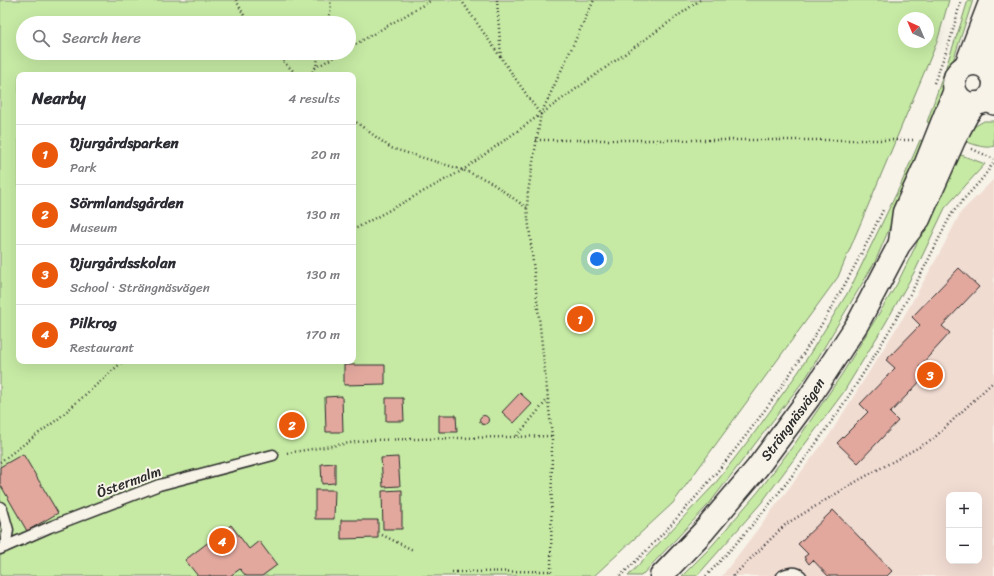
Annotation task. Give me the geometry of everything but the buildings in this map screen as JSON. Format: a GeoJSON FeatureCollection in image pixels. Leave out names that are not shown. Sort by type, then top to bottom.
{"type":"FeatureCollection","features":[{"type":"Feature","properties":{"kind":"main road"},"geometry":{"type":"LineString","coordinates":[[966,65],[991,0]]}},
{"type":"Feature","properties":{"kind":"main road"},"geometry":{"type":"LineString","coordinates":[[992,77],[986,68],[980,65],[966,65],[955,75],[955,90],[963,101],[970,103],[984,103],[992,92],[994,11]]}},
{"type":"Feature","properties":{"kind":"main road","name":"Strängnäsvägen"},"geometry":{"type":"LineString","coordinates":[[899,245],[904,212],[924,168],[955,90]]}},
{"type":"Feature","properties":{"kind":"main road","name":"Strängnäsvägen"},"geometry":{"type":"LineString","coordinates":[[661,576],[703,532],[757,468],[809,398],[858,323],[899,245],[919,219],[954,140],[967,115],[984,103]]}},
{"type":"Feature","properties":{"kind":"lane","name":"Östermalm"},"geometry":{"type":"LineString","coordinates":[[2,548],[57,524],[159,485],[273,455]]}},
{"type":"Feature","properties":{"kind":"lane"},"geometry":{"type":"LineString","coordinates":[[0,507],[2,509],[8,530],[2,548]]}},
{"type":"Feature","properties":{"kind":"lane"},"geometry":{"type":"LineString","coordinates":[[782,576],[788,573],[799,574],[801,576]]}},
{"type":"Feature","properties":{"kind":"path"},"geometry":{"type":"LineString","coordinates":[[236,0],[244,16]]}},
{"type":"Feature","properties":{"kind":"path"},"geometry":{"type":"LineString","coordinates":[[329,16],[331,8],[330,0]]}},
{"type":"Feature","properties":{"kind":"path"},"geometry":{"type":"LineString","coordinates":[[356,44],[432,0]]}},
{"type":"Feature","properties":{"kind":"path"},"geometry":{"type":"LineString","coordinates":[[461,0],[541,114]]}},
{"type":"Feature","properties":{"kind":"path"},"geometry":{"type":"LineString","coordinates":[[497,0],[501,57]]}},
{"type":"Feature","properties":{"kind":"path"},"geometry":{"type":"LineString","coordinates":[[551,576],[552,436],[527,208],[528,192],[541,114],[594,0]]}},
{"type":"Feature","properties":{"kind":"path"},"geometry":{"type":"LineString","coordinates":[[356,228],[463,170],[700,0]]}},
{"type":"Feature","properties":{"kind":"path"},"geometry":{"type":"LineString","coordinates":[[934,84],[950,41],[961,0]]}},
{"type":"Feature","properties":{"kind":"path"},"geometry":{"type":"LineString","coordinates":[[282,60],[295,72]]}},
{"type":"Feature","properties":{"kind":"path"},"geometry":{"type":"LineString","coordinates":[[312,72],[317,60]]}},
{"type":"Feature","properties":{"kind":"path"},"geometry":{"type":"LineString","coordinates":[[315,68],[329,60]]}},
{"type":"Feature","properties":{"kind":"path"},"geometry":{"type":"LineString","coordinates":[[356,122],[391,148],[463,170],[489,181],[527,208]]}},
{"type":"Feature","properties":{"kind":"path"},"geometry":{"type":"LineString","coordinates":[[911,146],[916,133]]}},
{"type":"Feature","properties":{"kind":"path"},"geometry":{"type":"LineString","coordinates":[[536,140],[913,140]]}},
{"type":"Feature","properties":{"kind":"path"},"geometry":{"type":"LineString","coordinates":[[706,576],[755,523],[825,430],[887,333],[922,272],[950,215],[989,170],[994,160],[970,148]]}},
{"type":"Feature","properties":{"kind":"path"},"geometry":{"type":"LineString","coordinates":[[620,576],[692,502],[722,467],[777,394],[826,318],[885,204]]}},
{"type":"Feature","properties":{"kind":"path"},"geometry":{"type":"LineString","coordinates":[[0,462],[58,419],[120,364]]}},
{"type":"Feature","properties":{"kind":"path"},"geometry":{"type":"LineString","coordinates":[[733,576],[786,524],[859,480],[932,440],[994,381]]}},
{"type":"Feature","properties":{"kind":"path"},"geometry":{"type":"LineString","coordinates":[[516,436],[548,399]]}},
{"type":"Feature","properties":{"kind":"path"},"geometry":{"type":"LineString","coordinates":[[273,455],[369,440],[552,436]]}},
{"type":"Feature","properties":{"kind":"path"},"geometry":{"type":"LineString","coordinates":[[382,535],[413,550]]}},
{"type":"Feature","properties":{"kind":"path"},"geometry":{"type":"LineString","coordinates":[[452,572],[550,571]]}},
{"type":"Feature","properties":{"kind":"shaded area"},"geometry":{"type":"Polygon","coordinates":[[[994,179],[994,576],[722,576],[830,434],[904,316],[961,212],[994,179]]]}},
{"type":"Feature","properties":{"kind":"green space"},"geometry":{"type":"Polygon","coordinates":[[[0,0],[949,0],[937,42],[838,277],[673,503],[594,576],[0,576],[0,0]]]}},
{"type":"Feature","properties":{"kind":"green space"},"geometry":{"type":"Polygon","coordinates":[[[968,0],[973,0],[932,125],[927,122],[968,0]]]}},
{"type":"Feature","properties":{"kind":"green space"},"geometry":{"type":"Polygon","coordinates":[[[984,121],[994,121],[994,146],[982,147],[961,140],[970,129],[984,121]]]}},
{"type":"Feature","properties":{"kind":"green space"},"geometry":{"type":"Polygon","coordinates":[[[920,140],[926,142],[875,262],[807,376],[709,504],[641,576],[628,576],[714,485],[799,371],[850,289],[901,184],[920,140]]]}},
{"type":"Feature","properties":{"kind":"green space"},"geometry":{"type":"Polygon","coordinates":[[[956,153],[985,164],[945,208],[916,269],[843,393],[762,502],[697,576],[682,576],[709,549],[758,492],[796,442],[842,374],[897,284],[917,243],[919,234],[956,153]]]}},
{"type":"Feature","properties":{"kind":"place","name":"Djurgårdsparken"},"geometry":{"type":"Point","coordinates":[580,319]}},
{"type":"Feature","properties":{"kind":"place","name":"Djurgårdsskolan"},"geometry":{"type":"Point","coordinates":[930,375]}},
{"type":"Feature","properties":{"kind":"place","name":"Sörmlandsgården"},"geometry":{"type":"Point","coordinates":[292,425]}},
{"type":"Feature","properties":{"kind":"place","name":"Pilkrog"},"geometry":{"type":"Point","coordinates":[222,541]}}]}
